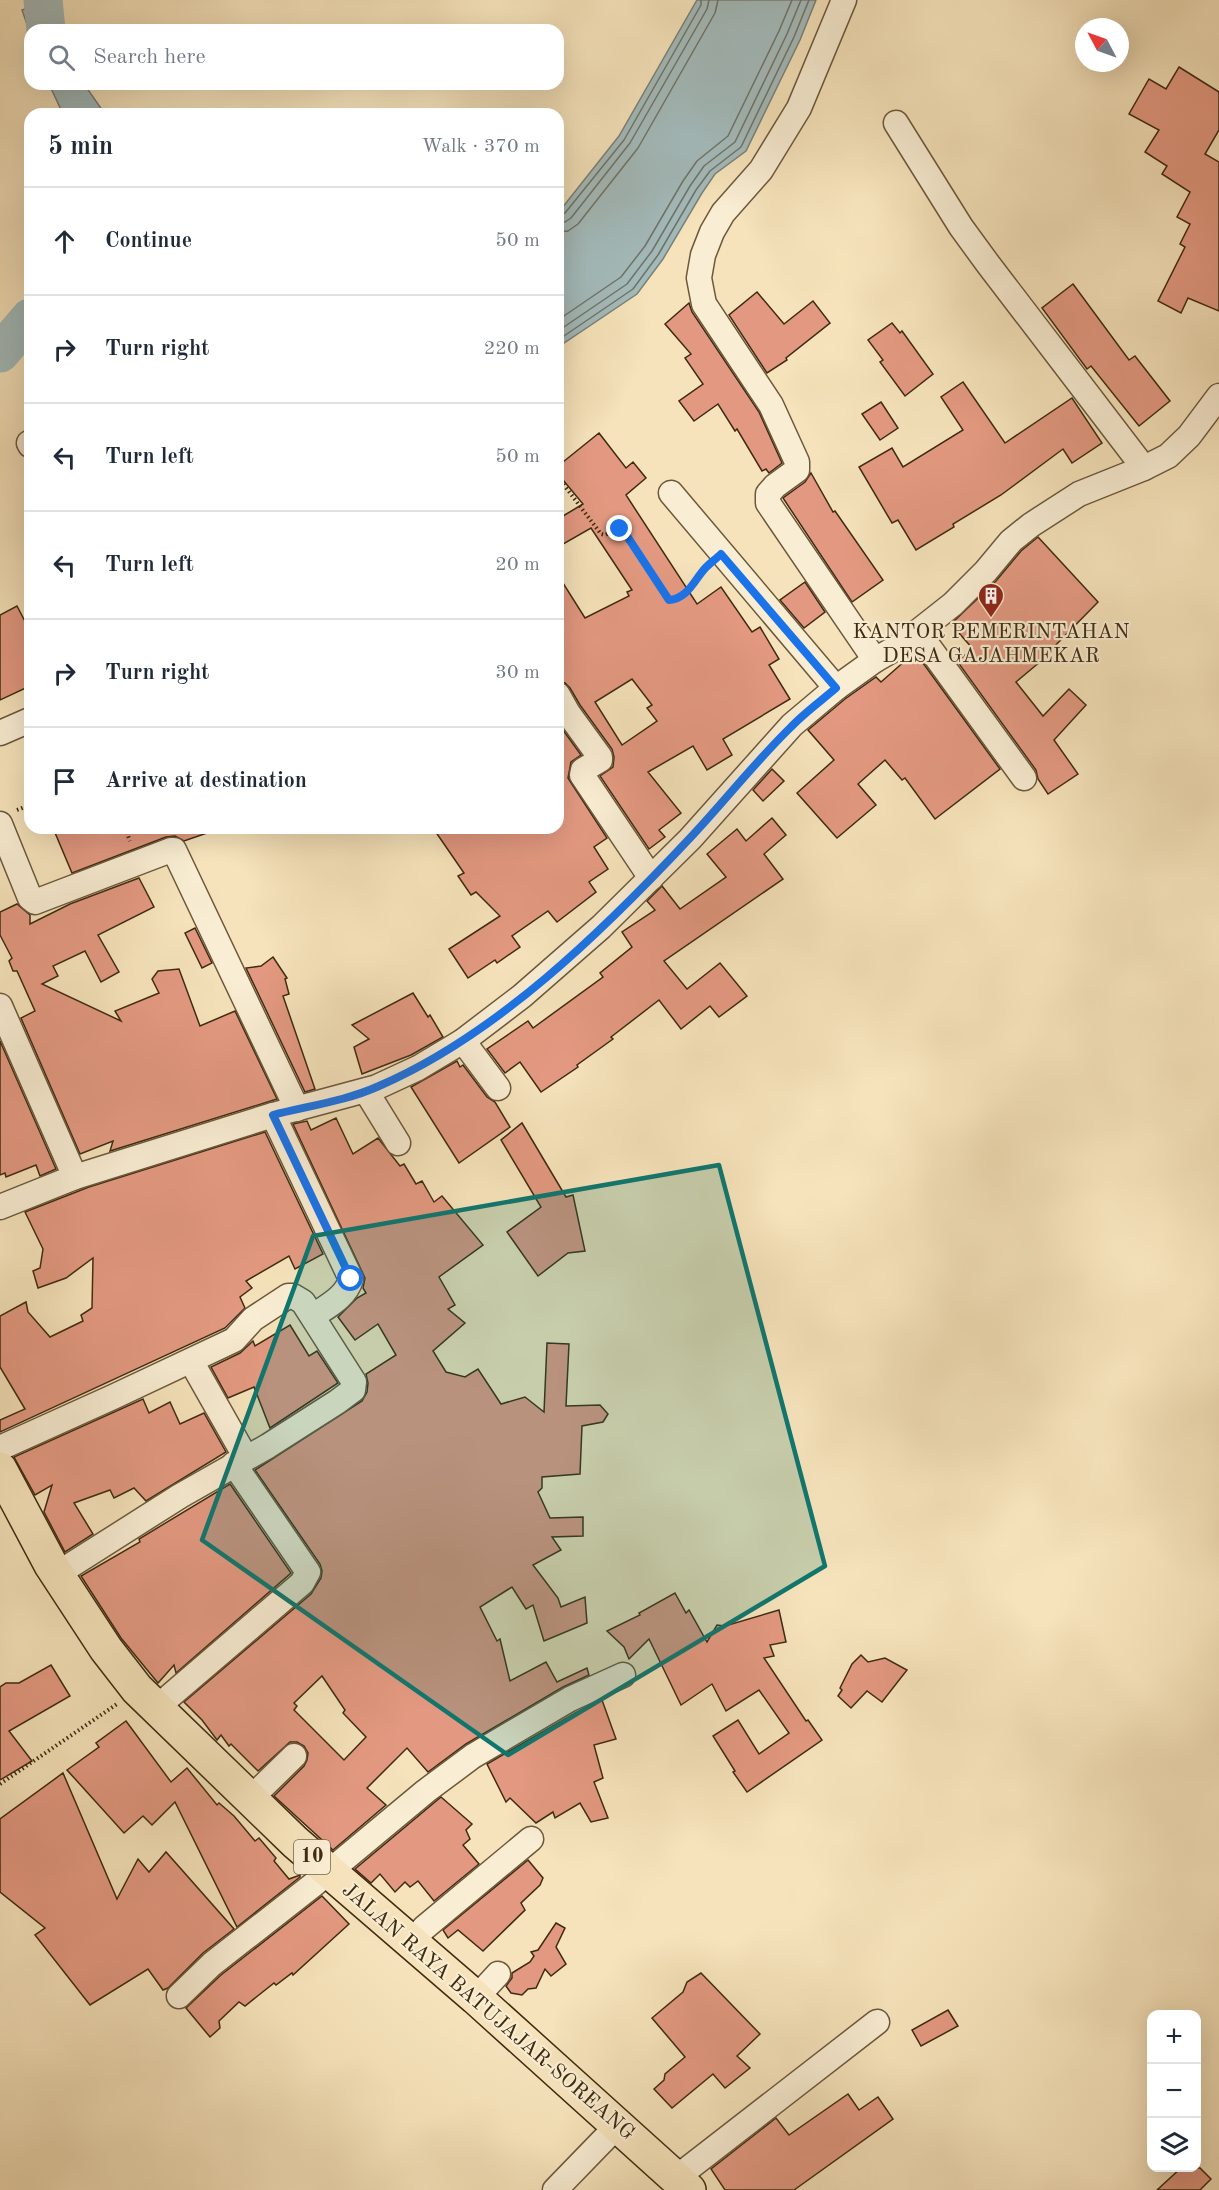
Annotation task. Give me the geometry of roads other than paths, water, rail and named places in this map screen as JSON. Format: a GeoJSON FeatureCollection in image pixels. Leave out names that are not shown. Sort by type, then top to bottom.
{"type":"FeatureCollection","features":[{"type":"Feature","properties":{"kind":"highway","name":"JALAN RAYA BATUJAJAR-SOREANG"},"geometry":{"type":"LineString","coordinates":[[0,1469],[57,1574],[106,1649],[146,1699],[328,1872],[476,1998],[683,2184]]}},
{"type":"Feature","properties":{"kind":"street"},"geometry":{"type":"LineString","coordinates":[[844,0],[799,108],[761,170],[723,213],[703,255],[699,278],[704,304],[771,405],[797,462],[797,470],[768,494],[768,503],[875,660]]}},
{"type":"Feature","properties":{"kind":"street"},"geometry":{"type":"LineString","coordinates":[[896,123],[974,246],[1144,468]]}},
{"type":"Feature","properties":{"kind":"street"},"geometry":{"type":"LineString","coordinates":[[0,1207],[75,1178],[273,1115],[366,1091],[418,1068],[463,1041],[561,963],[651,878],[792,725],[836,688],[875,660],[901,645],[953,604],[1011,542],[1031,525],[1079,494],[1168,456],[1189,436],[1219,396]]}},
{"type":"Feature","properties":{"kind":"street"},"geometry":{"type":"LineString","coordinates":[[671,493],[836,688]]}},
{"type":"Feature","properties":{"kind":"street"},"geometry":{"type":"LineString","coordinates":[[918,632],[1024,778]]}},
{"type":"Feature","properties":{"kind":"street"},"geometry":{"type":"LineString","coordinates":[[564,706],[600,757],[600,760],[583,770],[582,775],[651,878]]}},
{"type":"Feature","properties":{"kind":"street"},"geometry":{"type":"LineString","coordinates":[[0,733],[24,723]]}},
{"type":"Feature","properties":{"kind":"street"},"geometry":{"type":"LineString","coordinates":[[0,824],[30,898],[35,902],[174,850],[297,1109]]}},
{"type":"Feature","properties":{"kind":"street"},"geometry":{"type":"LineString","coordinates":[[0,1006],[75,1178]]}},
{"type":"Feature","properties":{"kind":"street"},"geometry":{"type":"LineString","coordinates":[[463,1041],[498,1088]]}},
{"type":"Feature","properties":{"kind":"street"},"geometry":{"type":"LineString","coordinates":[[366,1091],[398,1143]]}},
{"type":"Feature","properties":{"kind":"street"},"geometry":{"type":"LineString","coordinates":[[273,1115],[351,1279],[338,1300],[313,1316]]}},
{"type":"Feature","properties":{"kind":"street"},"geometry":{"type":"LineString","coordinates":[[0,1448],[234,1340],[253,1319],[288,1296],[293,1296],[303,1302],[354,1382],[353,1390],[327,1409],[180,1496],[57,1574]]}},
{"type":"Feature","properties":{"kind":"street"},"geometry":{"type":"LineString","coordinates":[[146,1699],[302,1583],[308,1575],[240,1461],[191,1361]]}},
{"type":"Feature","properties":{"kind":"street"},"geometry":{"type":"LineString","coordinates":[[178,1996],[212,1964],[426,1791],[473,1756],[570,1699],[623,1675]]}},
{"type":"Feature","properties":{"kind":"street"},"geometry":{"type":"LineString","coordinates":[[250,1799],[294,1756]]}},
{"type":"Feature","properties":{"kind":"street"},"geometry":{"type":"LineString","coordinates":[[411,1942],[424,1928],[531,1839]]}},
{"type":"Feature","properties":{"kind":"street"},"geometry":{"type":"LineString","coordinates":[[476,1998],[498,1974]]}},
{"type":"Feature","properties":{"kind":"street"},"geometry":{"type":"LineString","coordinates":[[683,2184],[877,2022]]}},
{"type":"Feature","properties":{"kind":"street"},"geometry":{"type":"LineString","coordinates":[[555,2190],[618,2125]]}},
{"type":"Feature","properties":{"kind":"water"},"geometry":{"type":"Polygon","coordinates":[[[56,0],[62,24],[27,24],[22,10],[56,0]]]}},
{"type":"Feature","properties":{"kind":"water"},"geometry":{"type":"Polygon","coordinates":[[[697,0],[816,0],[800,40],[746,151],[715,174],[663,259],[637,294],[564,343],[564,205],[619,136],[697,0]]]}},
{"type":"Feature","properties":{"kind":"water"},"geometry":{"type":"Polygon","coordinates":[[[52,90],[88,90],[101,108],[60,108],[52,90]]]}},
{"type":"Feature","properties":{"kind":"waterway"},"geometry":{"type":"LineString","coordinates":[[43,0],[45,24]]}},
{"type":"Feature","properties":{"kind":"waterway"},"geometry":{"type":"LineString","coordinates":[[0,353],[24,325]]}},
{"type":"Feature","properties":{"kind":"place","name":"KANTOR PEMERINTAHAN DESA GAJAHMEKAR"},"geometry":{"type":"Point","coordinates":[991,619]}}]}
